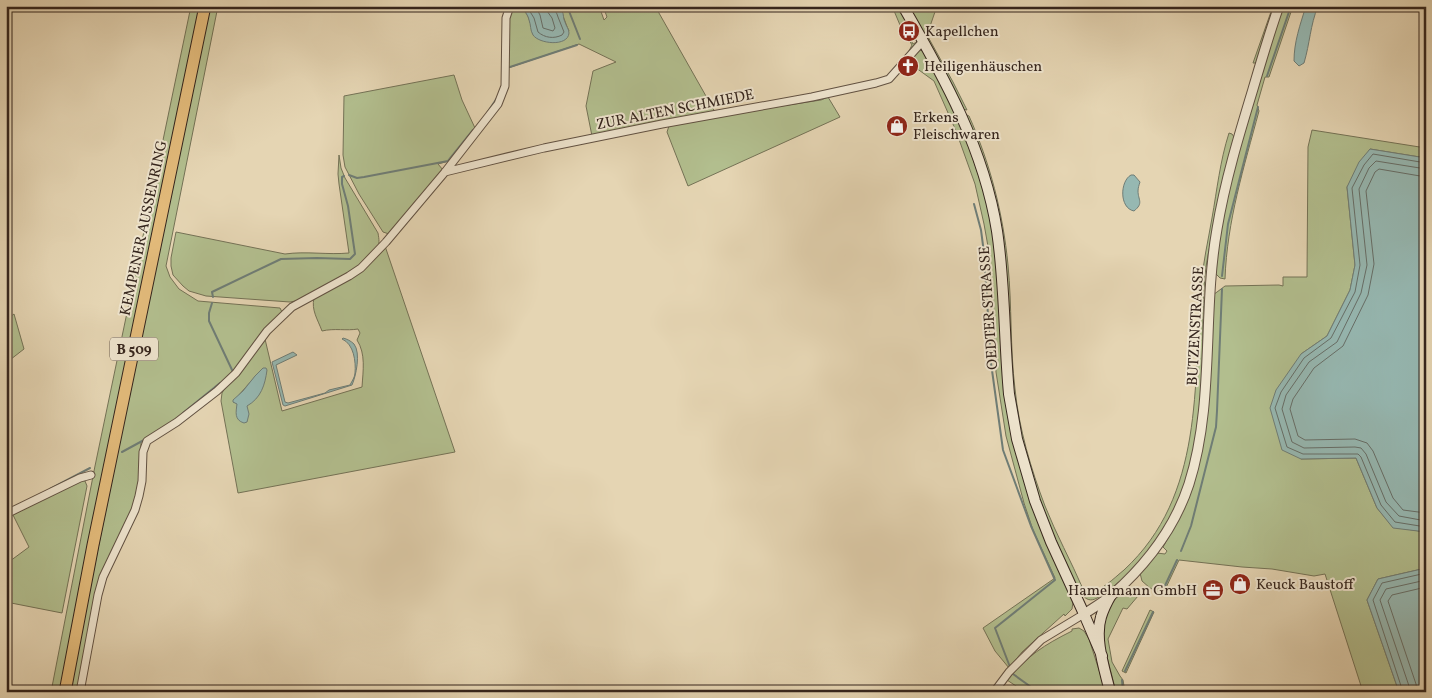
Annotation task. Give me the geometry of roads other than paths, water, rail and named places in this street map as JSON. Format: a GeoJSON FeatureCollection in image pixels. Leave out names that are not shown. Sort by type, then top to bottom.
{"type":"FeatureCollection","features":[{"type":"Feature","properties":{"kind":"main road","name":"KEMPENER AUSSENRING"},"geometry":{"type":"LineString","coordinates":[[65,692],[91,555],[205,6]]}},
{"type":"Feature","properties":{"kind":"main road","name":"OEDTER STRASSE"},"geometry":{"type":"LineString","coordinates":[[904,6],[959,109],[986,185],[998,242],[1009,394],[1017,439],[1043,523],[1080,616],[1102,656]]}},
{"type":"Feature","properties":{"kind":"main road"},"geometry":{"type":"LineString","coordinates":[[1110,692],[1099,632],[1101,618],[1111,595]]}},
{"type":"Feature","properties":{"kind":"street"},"geometry":{"type":"LineString","coordinates":[[80,692],[98,595],[103,577],[140,496],[143,452],[148,441],[177,422],[236,373],[267,331],[292,307],[350,276],[361,268],[386,242],[445,172],[498,104],[505,86],[506,18],[510,6]]}},
{"type":"Feature","properties":{"kind":"street","name":"BUTZENSTRASSE"},"geometry":{"type":"LineString","coordinates":[[1080,616],[1111,595],[1143,564],[1174,519],[1189,484],[1202,428],[1210,283],[1216,228],[1240,132],[1279,6]]}},
{"type":"Feature","properties":{"kind":"street","name":"ZUR ALTEN SCHMIEDE"},"geometry":{"type":"LineString","coordinates":[[445,172],[553,146],[876,83],[889,79],[923,41]]}},
{"type":"Feature","properties":{"kind":"street"},"geometry":{"type":"LineString","coordinates":[[6,514],[80,478],[91,475]]}},
{"type":"Feature","properties":{"kind":"street"},"geometry":{"type":"LineString","coordinates":[[994,692],[1009,672],[1041,640],[1080,616]]}},
{"type":"Feature","properties":{"kind":"water"},"geometry":{"type":"Polygon","coordinates":[[[525,6],[559,8],[563,12],[564,21],[569,30],[567,37],[564,40],[553,43],[536,38],[531,31],[525,6]]]}},
{"type":"Feature","properties":{"kind":"water"},"geometry":{"type":"Polygon","coordinates":[[[1306,6],[1318,6],[1304,63],[1299,66],[1294,61],[1295,47],[1306,6]]]}},
{"type":"Feature","properties":{"kind":"water"},"geometry":{"type":"Polygon","coordinates":[[[1370,149],[1426,158],[1426,532],[1393,528],[1377,508],[1356,458],[1301,459],[1282,450],[1270,408],[1276,390],[1301,354],[1327,336],[1350,290],[1355,265],[1347,187],[1359,162],[1370,149]]]}},
{"type":"Feature","properties":{"kind":"water"},"geometry":{"type":"Polygon","coordinates":[[[1134,175],[1140,182],[1138,191],[1140,204],[1134,211],[1126,205],[1123,194],[1127,178],[1134,175]]]}},
{"type":"Feature","properties":{"kind":"water"},"geometry":{"type":"Polygon","coordinates":[[[342,339],[349,340],[356,348],[355,374],[352,349],[342,339]]]}},
{"type":"Feature","properties":{"kind":"water"},"geometry":{"type":"Polygon","coordinates":[[[293,352],[297,355],[276,365],[285,402],[288,403],[325,393],[329,390],[350,385],[355,374],[352,385],[285,406],[283,405],[272,362],[293,352]]]}},
{"type":"Feature","properties":{"kind":"water"},"geometry":{"type":"Polygon","coordinates":[[[263,368],[267,370],[263,386],[256,399],[247,406],[249,414],[247,422],[241,422],[237,418],[237,404],[233,400],[263,368]]]}},
{"type":"Feature","properties":{"kind":"water"},"geometry":{"type":"Polygon","coordinates":[[[1426,568],[1426,692],[1399,692],[1367,600],[1378,579],[1426,568]]]}},
{"type":"Feature","properties":{"kind":"waterway"},"geometry":{"type":"LineString","coordinates":[[567,6],[580,39]]}},
{"type":"Feature","properties":{"kind":"waterway"},"geometry":{"type":"LineString","coordinates":[[1267,76],[1291,6]]}},
{"type":"Feature","properties":{"kind":"waterway"},"geometry":{"type":"LineString","coordinates":[[510,67],[577,45]]}},
{"type":"Feature","properties":{"kind":"waterway"},"geometry":{"type":"LineString","coordinates":[[487,113],[497,98]]}},
{"type":"Feature","properties":{"kind":"waterway"},"geometry":{"type":"LineString","coordinates":[[1222,276],[1228,224],[1258,107]]}},
{"type":"Feature","properties":{"kind":"waterway"},"geometry":{"type":"LineString","coordinates":[[349,175],[357,178],[448,161],[473,130]]}},
{"type":"Feature","properties":{"kind":"waterway"},"geometry":{"type":"LineString","coordinates":[[213,297],[212,292],[281,259],[350,259],[355,254],[348,206],[342,184],[342,177],[344,176]]}},
{"type":"Feature","properties":{"kind":"waterway"},"geometry":{"type":"LineString","coordinates":[[974,204],[981,230],[984,253],[991,363],[1003,450],[1031,526],[1055,580],[995,628],[1010,667]]}},
{"type":"Feature","properties":{"kind":"waterway"},"geometry":{"type":"LineString","coordinates":[[1181,551],[1191,526],[1216,427],[1222,289]]}},
{"type":"Feature","properties":{"kind":"waterway"},"geometry":{"type":"LineString","coordinates":[[212,303],[209,321],[233,372]]}},
{"type":"Feature","properties":{"kind":"waterway"},"geometry":{"type":"LineString","coordinates":[[183,413],[220,383]]}},
{"type":"Feature","properties":{"kind":"waterway"},"geometry":{"type":"LineString","coordinates":[[122,452],[144,440]]}},
{"type":"Feature","properties":{"kind":"waterway"},"geometry":{"type":"LineString","coordinates":[[50,489],[90,468]]}},
{"type":"Feature","properties":{"kind":"waterway"},"geometry":{"type":"LineString","coordinates":[[1162,592],[1177,560]]}},
{"type":"Feature","properties":{"kind":"waterway"},"geometry":{"type":"LineString","coordinates":[[1125,671],[1153,612]]}},
{"type":"Feature","properties":{"kind":"waterway"},"geometry":{"type":"LineString","coordinates":[[1013,674],[1038,692]]}},
{"type":"Feature","properties":{"kind":"waterway"},"geometry":{"type":"LineString","coordinates":[[1122,680],[1123,692]]}},
{"type":"Feature","properties":{"kind":"place","name":"Kapellchen"},"geometry":{"type":"Point","coordinates":[909,31]}},
{"type":"Feature","properties":{"kind":"place","name":"Heiligenhäuschen"},"geometry":{"type":"Point","coordinates":[908,66]}},
{"type":"Feature","properties":{"kind":"place","name":"Erkens Fleischwaren"},"geometry":{"type":"Point","coordinates":[897,126]}},
{"type":"Feature","properties":{"kind":"place","name":"Keuck Baustoff"},"geometry":{"type":"Point","coordinates":[1240,584]}},
{"type":"Feature","properties":{"kind":"place","name":"Hamelmann GmbH"},"geometry":{"type":"Point","coordinates":[1213,590]}}]}
